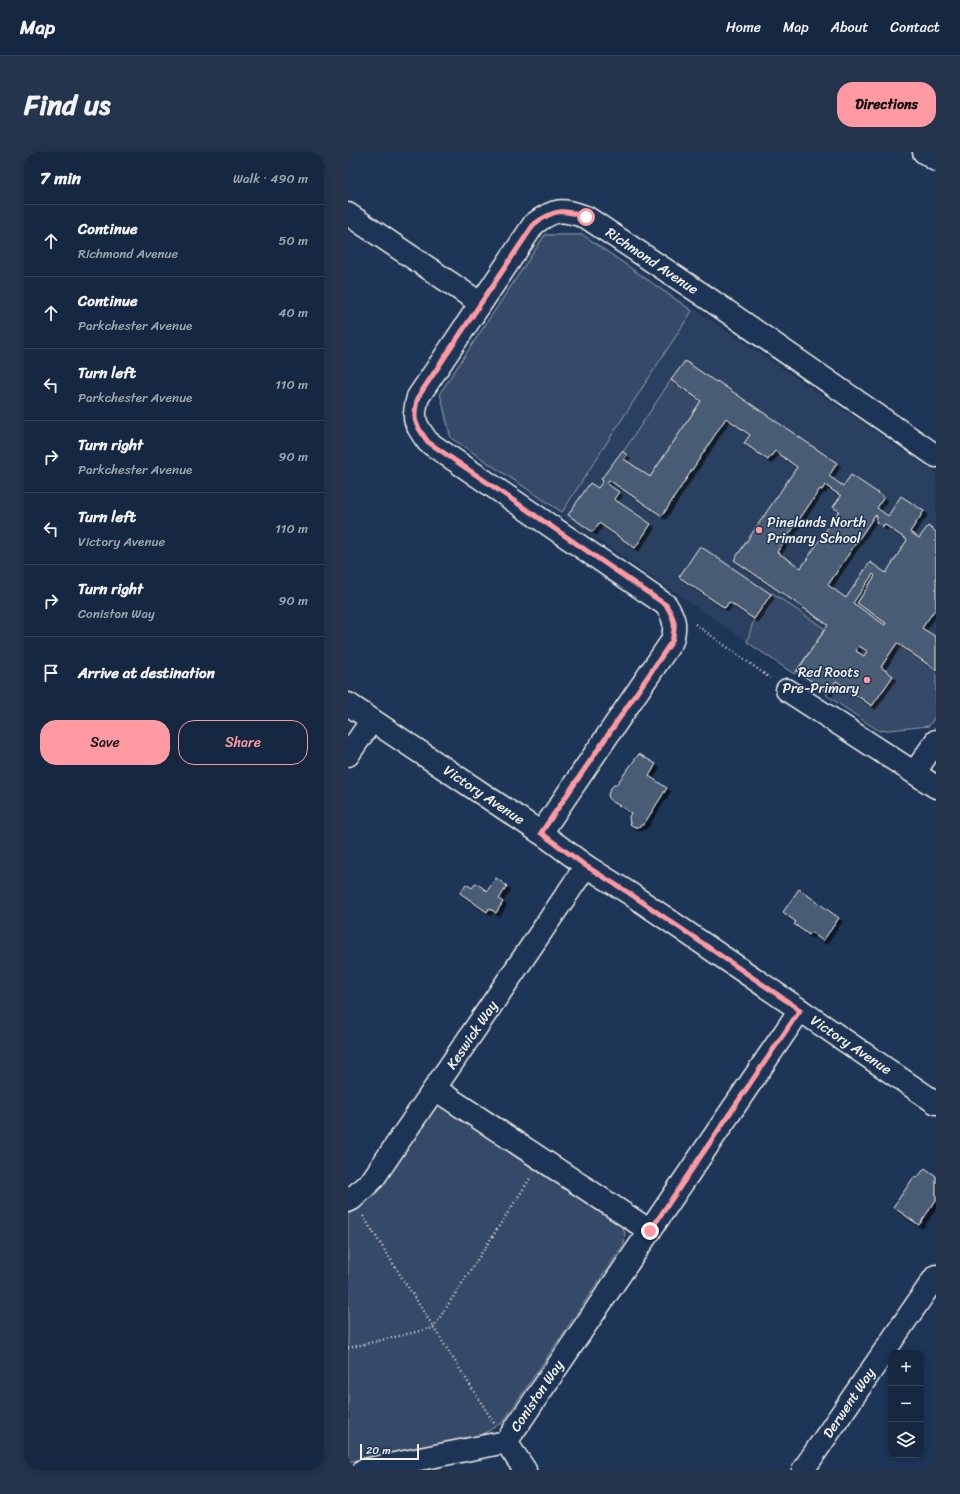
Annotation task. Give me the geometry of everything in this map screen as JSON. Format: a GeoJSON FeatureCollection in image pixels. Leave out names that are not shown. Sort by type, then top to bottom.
{"type":"FeatureCollection","features":[{"type":"Feature","properties":{"kind":"street"},"geometry":{"type":"LineString","coordinates":[[924,152],[936,160]]}},
{"type":"Feature","properties":{"kind":"street","name":"Richmond Avenue"},"geometry":{"type":"LineString","coordinates":[[673,617],[661,592],[428,442],[417,428],[414,413],[418,397],[534,224],[548,214],[568,211],[586,217],[709,299],[871,422],[936,456]]}},
{"type":"Feature","properties":{"kind":"street"},"geometry":{"type":"LineString","coordinates":[[348,214],[480,303]]}},
{"type":"Feature","properties":{"kind":"street"},"geometry":{"type":"LineString","coordinates":[[541,833],[672,641],[675,629],[673,617]]}},
{"type":"Feature","properties":{"kind":"street"},"geometry":{"type":"LineString","coordinates":[[787,690],[936,787]]}},
{"type":"Feature","properties":{"kind":"street","name":"Victory Avenue"},"geometry":{"type":"LineString","coordinates":[[348,704],[541,833],[586,866],[629,893],[936,1103]]}},
{"type":"Feature","properties":{"kind":"street"},"geometry":{"type":"LineString","coordinates":[[348,754],[372,720]]}},
{"type":"Feature","properties":{"kind":"street"},"geometry":{"type":"LineString","coordinates":[[915,772],[936,741]]}},
{"type":"Feature","properties":{"kind":"street","name":"Keswick Way"},"geometry":{"type":"LineString","coordinates":[[349,1198],[373,1179],[586,866]]}},
{"type":"Feature","properties":{"kind":"street","name":"Coniston Way"},"geometry":{"type":"LineString","coordinates":[[364,1470],[506,1442],[800,1010]]}},
{"type":"Feature","properties":{"kind":"street"},"geometry":{"type":"LineString","coordinates":[[435,1089],[650,1231]]}},
{"type":"Feature","properties":{"kind":"street","name":"Derwent Way"},"geometry":{"type":"LineString","coordinates":[[803,1470],[936,1276]]}},
{"type":"Feature","properties":{"kind":"street"},"geometry":{"type":"LineString","coordinates":[[506,1442],[525,1470]]}},
{"type":"Feature","properties":{"kind":"path"},"geometry":{"type":"LineString","coordinates":[[673,617],[693,622],[787,690]]}},
{"type":"Feature","properties":{"kind":"path"},"geometry":{"type":"LineString","coordinates":[[348,1348],[433,1328],[542,1160]]}},
{"type":"Feature","properties":{"kind":"path"},"geometry":{"type":"LineString","coordinates":[[349,1198],[506,1442]]}},
{"type":"Feature","properties":{"kind":"shaded area","name":"Pinelands North Primary School"},"geometry":{"type":"Polygon","coordinates":[[[544,233],[583,233],[936,473],[936,715],[929,726],[879,731],[448,438],[439,392],[544,233]]]}},
{"type":"Feature","properties":{"kind":"shaded area"},"geometry":{"type":"Polygon","coordinates":[[[545,235],[583,235],[692,311],[562,512],[451,438],[440,393],[545,235]]]}},
{"type":"Feature","properties":{"kind":"shaded area"},"geometry":{"type":"Polygon","coordinates":[[[671,380],[701,401],[650,477],[624,459],[627,455],[623,452],[671,380]]]}},
{"type":"Feature","properties":{"kind":"shaded area"},"geometry":{"type":"Polygon","coordinates":[[[772,593],[825,629],[794,674],[747,642],[754,619],[772,593]]]}},
{"type":"Feature","properties":{"kind":"shaded area"},"geometry":{"type":"Polygon","coordinates":[[[897,643],[936,670],[936,715],[929,726],[879,731],[826,695],[836,681],[872,706],[893,676],[881,667],[897,643]]]}},
{"type":"Feature","properties":{"kind":"shaded area"},"geometry":{"type":"Polygon","coordinates":[[[436,1103],[446,1105],[619,1221],[625,1233],[624,1244],[503,1422],[480,1436],[348,1462],[348,1205],[436,1103]]]}},
{"type":"Feature","properties":{"kind":"building"},"geometry":{"type":"Polygon","coordinates":[[[685,361],[716,382],[717,381],[837,463],[829,476],[843,486],[851,475],[884,497],[877,508],[888,516],[901,496],[924,511],[910,532],[919,538],[928,526],[936,532],[936,608],[922,628],[936,637],[936,670],[897,643],[881,667],[893,676],[872,706],[836,681],[828,693],[797,671],[828,625],[734,560],[797,467],[775,451],[768,460],[744,443],[750,435],[726,418],[662,516],[609,480],[607,484],[619,492],[614,499],[651,524],[635,548],[599,523],[593,532],[568,515],[590,483],[598,488],[603,481],[601,479],[622,451],[627,455],[624,459],[650,477],[701,401],[671,380],[685,361]],[[825,485],[822,490],[820,489],[777,552],[801,568],[839,511],[833,507],[841,496],[825,485]],[[875,515],[828,585],[846,598],[870,562],[886,573],[907,540],[884,524],[883,527],[876,522],[877,516],[875,515]],[[873,574],[853,603],[885,625],[886,623],[857,603],[875,576],[873,574]],[[859,646],[856,651],[864,656],[867,651],[859,646]]]}},
{"type":"Feature","properties":{"kind":"building"},"geometry":{"type":"Polygon","coordinates":[[[700,546],[771,594],[754,619],[729,602],[725,608],[679,577],[700,546]]]}},
{"type":"Feature","properties":{"kind":"building"},"geometry":{"type":"Polygon","coordinates":[[[639,754],[656,764],[649,776],[667,788],[644,824],[635,827],[630,824],[629,817],[631,813],[610,800],[608,795],[610,789],[616,785],[639,754]]]}},
{"type":"Feature","properties":{"kind":"building"},"geometry":{"type":"Polygon","coordinates":[[[496,878],[507,886],[499,899],[503,902],[496,913],[489,908],[487,912],[460,893],[466,884],[472,888],[476,883],[487,891],[496,878]]]}},
{"type":"Feature","properties":{"kind":"building"},"geometry":{"type":"Polygon","coordinates":[[[799,889],[839,918],[823,941],[811,932],[809,935],[794,924],[796,922],[783,912],[799,889]]]}},
{"type":"Feature","properties":{"kind":"building"},"geometry":{"type":"Polygon","coordinates":[[[925,1168],[936,1176],[936,1200],[919,1225],[893,1207],[914,1177],[917,1178],[925,1168]]]}},
{"type":"Feature","properties":{"kind":"place","name":"Pinelands North Primary School"},"geometry":{"type":"Point","coordinates":[759,530]}},
{"type":"Feature","properties":{"kind":"place","name":"Red Roots Pre-Primary"},"geometry":{"type":"Point","coordinates":[867,680]}},
{"type":"Feature","properties":{"kind":"route"},"geometry":{"type":"LineString","coordinates":[[586,217],[568,211],[548,214],[534,224],[418,397],[414,413],[417,428],[428,442],[666,605],[673,617],[675,629],[672,641],[541,833],[586,866],[629,893],[800,1010],[650,1231]]}}]}
